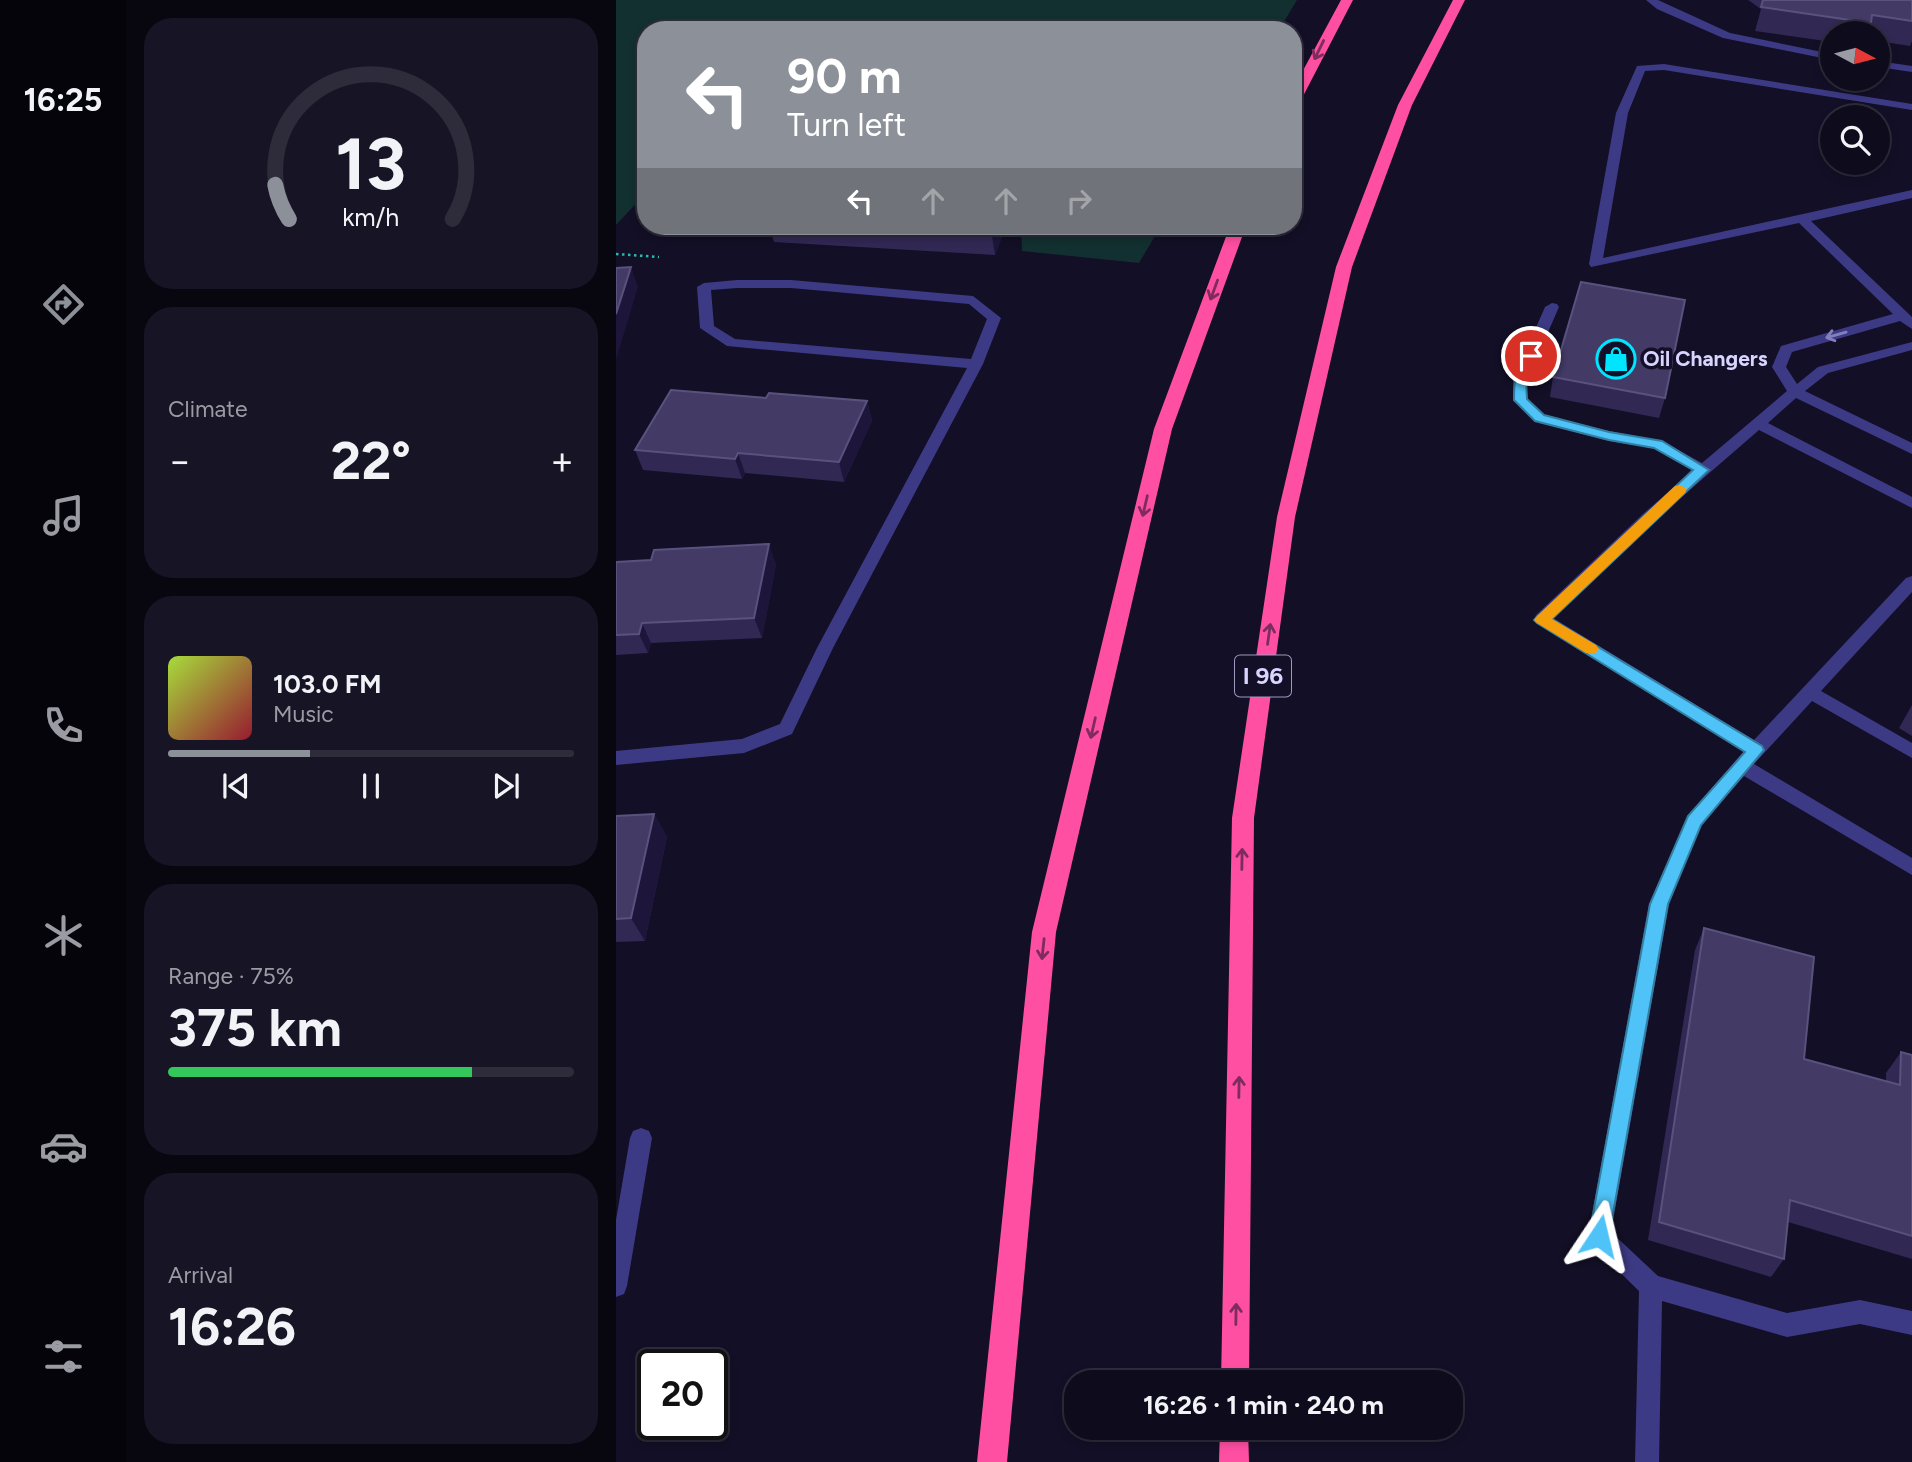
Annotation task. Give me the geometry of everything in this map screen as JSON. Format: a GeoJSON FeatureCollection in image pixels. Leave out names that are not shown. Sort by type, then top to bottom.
{"type":"FeatureCollection","features":[{"type":"Feature","properties":{"kind":"highway"},"geometry":{"type":"LineString","coordinates":[[1302,85],[1346,0]]}},
{"type":"Feature","properties":{"kind":"highway","name":"I 96"},"geometry":{"type":"LineString","coordinates":[[1235,1370],[1242,818],[1286,517],[1344,267],[1405,105],[1459,0]]}},
{"type":"Feature","properties":{"kind":"highway"},"geometry":{"type":"LineString","coordinates":[[992,1462],[1044,932],[1163,429],[1235,235]]}},
{"type":"Feature","properties":{"kind":"highway"},"geometry":{"type":"LineString","coordinates":[[1234,1440],[1234,1462]]}},
{"type":"Feature","properties":{"kind":"lane"},"geometry":{"type":"LineString","coordinates":[[1651,0],[1727,36],[1820,55]]}},
{"type":"Feature","properties":{"kind":"lane"},"geometry":{"type":"LineString","coordinates":[[1890,66],[1912,69]]}},
{"type":"Feature","properties":{"kind":"lane"},"geometry":{"type":"LineString","coordinates":[[1912,107],[1664,67],[1641,68],[1622,113],[1596,264],[1912,194]]}},
{"type":"Feature","properties":{"kind":"lane"},"geometry":{"type":"LineString","coordinates":[[1802,219],[1907,321]]}},
{"type":"Feature","properties":{"kind":"lane"},"geometry":{"type":"LineString","coordinates":[[616,758],[744,746],[786,729],[825,648],[976,364],[994,318],[973,300],[791,284],[704,287],[707,328],[732,343],[976,364]]}},
{"type":"Feature","properties":{"kind":"lane"},"geometry":{"type":"LineString","coordinates":[[1552,307],[1520,380],[1520,400],[1539,418],[1609,436],[1657,444],[1703,470]]}},
{"type":"Feature","properties":{"kind":"lane"},"geometry":{"type":"LineString","coordinates":[[1907,321],[1786,349],[1779,367],[1795,392],[1912,449]]}},
{"type":"Feature","properties":{"kind":"lane"},"geometry":{"type":"LineString","coordinates":[[1912,346],[1823,370],[1703,470],[1542,620],[1912,867]]}},
{"type":"Feature","properties":{"kind":"lane"},"geometry":{"type":"LineString","coordinates":[[1757,423],[1912,503]]}},
{"type":"Feature","properties":{"kind":"lane"},"geometry":{"type":"LineString","coordinates":[[1912,582],[1694,821],[1659,904],[1599,1236],[1651,1286],[1787,1325],[1860,1312],[1912,1323]]}},
{"type":"Feature","properties":{"kind":"lane"},"geometry":{"type":"LineString","coordinates":[[1811,693],[1912,751]]}},
{"type":"Feature","properties":{"kind":"lane"},"geometry":{"type":"LineString","coordinates":[[616,1286],[642,1138]]}},
{"type":"Feature","properties":{"kind":"lane"},"geometry":{"type":"LineString","coordinates":[[1647,1462],[1651,1286]]}},
{"type":"Feature","properties":{"kind":"path"},"geometry":{"type":"LineString","coordinates":[[617,255],[659,257]]}},
{"type":"Feature","properties":{"kind":"green space"},"geometry":{"type":"Polygon","coordinates":[[[616,0],[1297,0],[1284,21],[637,21],[637,203],[616,225],[616,0]]]}},
{"type":"Feature","properties":{"kind":"green space"},"geometry":{"type":"Polygon","coordinates":[[[1021,235],[1156,235],[1139,263],[1022,251],[1021,235]]]}},
{"type":"Feature","properties":{"kind":"building"},"geometry":{"type":"Polygon","coordinates":[[[1763,0],[1912,0],[1912,21],[1872,15],[1871,21],[1857,21],[1761,7],[1763,0]]]}},
{"type":"Feature","properties":{"kind":"building"},"geometry":{"type":"Polygon","coordinates":[[[631,267],[616,314],[616,268],[631,267]]]}},
{"type":"Feature","properties":{"kind":"building","name":"Oil Changers"},"geometry":{"type":"Polygon","coordinates":[[[1581,282],[1685,300],[1665,398],[1553,377],[1581,282]]]}},
{"type":"Feature","properties":{"kind":"building"},"geometry":{"type":"Polygon","coordinates":[[[671,390],[766,398],[769,393],[867,401],[839,462],[738,453],[735,459],[635,450],[671,390]]]}},
{"type":"Feature","properties":{"kind":"building"},"geometry":{"type":"Polygon","coordinates":[[[769,544],[754,618],[642,623],[639,634],[616,635],[616,562],[651,560],[654,550],[769,544]]]}},
{"type":"Feature","properties":{"kind":"building"},"geometry":{"type":"Polygon","coordinates":[[[654,814],[631,918],[616,919],[616,816],[654,814]]]}},
{"type":"Feature","properties":{"kind":"building"},"geometry":{"type":"Polygon","coordinates":[[[1704,928],[1814,957],[1804,1059],[1900,1085],[1901,1052],[1912,1055],[1912,1236],[1790,1200],[1784,1259],[1659,1222],[1704,928]]]}},
{"type":"Feature","properties":{"kind":"slow traffic"},"geometry":{"type":"LineString","coordinates":[[1591,649],[1542,620],[1680,489]]}},
{"type":"Feature","properties":{"kind":"place","name":"Oil Changers"},"geometry":{"type":"Point","coordinates":[1616,359]}},
{"type":"Feature","properties":{"kind":"route"},"geometry":{"type":"LineString","coordinates":[[1531,356],[1520,380],[1520,400],[1539,418],[1609,436],[1657,444],[1703,470],[1649,517],[1542,620],[1756,750],[1694,821],[1659,904],[1599,1236]]}}]}
